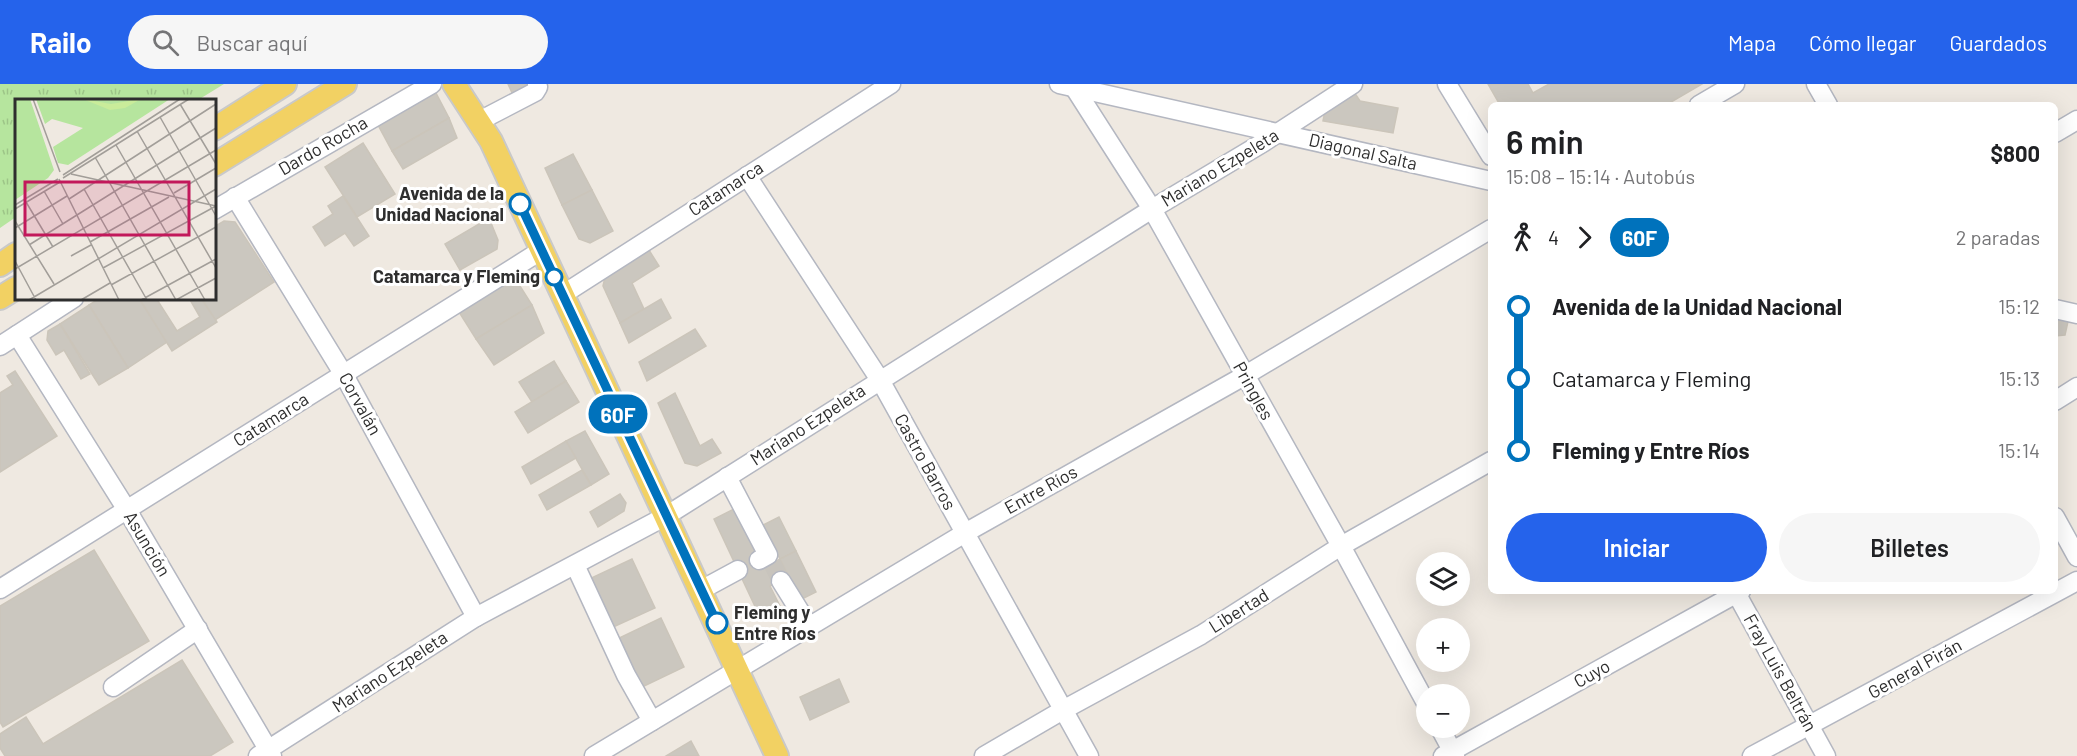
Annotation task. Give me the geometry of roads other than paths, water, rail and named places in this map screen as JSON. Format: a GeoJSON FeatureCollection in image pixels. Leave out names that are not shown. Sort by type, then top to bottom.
{"type":"FeatureCollection","features":[{"type":"Feature","properties":{"kind":"main road"},"geometry":{"type":"LineString","coordinates":[[216,128],[285,84]]}},
{"type":"Feature","properties":{"kind":"main road"},"geometry":{"type":"LineString","coordinates":[[216,164],[345,84]]}},
{"type":"Feature","properties":{"kind":"main road"},"geometry":{"type":"LineString","coordinates":[[454,84],[491,141],[777,756]]}},
{"type":"Feature","properties":{"kind":"main road"},"geometry":{"type":"LineString","coordinates":[[475,84],[491,141]]}},
{"type":"Feature","properties":{"kind":"main road"},"geometry":{"type":"LineString","coordinates":[[0,265],[15,255]]}},
{"type":"Feature","properties":{"kind":"main road"},"geometry":{"type":"LineString","coordinates":[[0,298],[15,289]]}},
{"type":"Feature","properties":{"kind":"street","name":"Dardo Rocha"},"geometry":{"type":"LineString","coordinates":[[216,209],[432,84]]}},
{"type":"Feature","properties":{"kind":"street"},"geometry":{"type":"LineString","coordinates":[[485,117],[535,92],[537,84]]}},
{"type":"Feature","properties":{"kind":"street","name":"Catamarca"},"geometry":{"type":"LineString","coordinates":[[562,295],[891,84]]}},
{"type":"Feature","properties":{"kind":"street","name":"Mariano Ezpeleta"},"geometry":{"type":"LineString","coordinates":[[266,754],[476,617],[666,516],[1353,84]]}},
{"type":"Feature","properties":{"kind":"street"},"geometry":{"type":"LineString","coordinates":[[1447,84],[1488,151]]}},
{"type":"Feature","properties":{"kind":"street"},"geometry":{"type":"LineString","coordinates":[[1704,102],[1735,84]]}},
{"type":"Feature","properties":{"kind":"street"},"geometry":{"type":"LineString","coordinates":[[1816,84],[1826,102]]}},
{"type":"Feature","properties":{"kind":"street","name":"Diagonal Salta"},"geometry":{"type":"LineString","coordinates":[[1068,85],[1488,181]]}},
{"type":"Feature","properties":{"kind":"street","name":"Pringles"},"geometry":{"type":"LineString","coordinates":[[1068,85],[1152,209],[1416,685]]}},
{"type":"Feature","properties":{"kind":"street"},"geometry":{"type":"LineString","coordinates":[[2058,131],[2077,120]]}},
{"type":"Feature","properties":{"kind":"street","name":"Castro Barros"},"geometry":{"type":"LineString","coordinates":[[747,176],[880,380],[1089,756]]}},
{"type":"Feature","properties":{"kind":"street","name":"Corvalán"},"geometry":{"type":"LineString","coordinates":[[235,197],[344,375],[476,617]]}},
{"type":"Feature","properties":{"kind":"street","name":"Entre Ríos"},"geometry":{"type":"LineString","coordinates":[[594,756],[965,533],[1244,376],[1488,231]]}},
{"type":"Feature","properties":{"kind":"street","name":"Catamarca"},"geometry":{"type":"LineString","coordinates":[[0,589],[542,250]]}},
{"type":"Feature","properties":{"kind":"street"},"geometry":{"type":"LineString","coordinates":[[0,345],[71,300]]}},
{"type":"Feature","properties":{"kind":"street"},"geometry":{"type":"LineString","coordinates":[[2058,310],[2077,314]]}},
{"type":"Feature","properties":{"kind":"street","name":"Asunción"},"geometry":{"type":"LineString","coordinates":[[17,335],[127,510],[198,629],[266,754]]}},
{"type":"Feature","properties":{"kind":"street"},"geometry":{"type":"LineString","coordinates":[[2058,399],[2077,387]]}},
{"type":"Feature","properties":{"kind":"street","name":"Libertad"},"geometry":{"type":"LineString","coordinates":[[984,756],[1201,636],[1341,546],[1488,463]]}},
{"type":"Feature","properties":{"kind":"street"},"geometry":{"type":"LineString","coordinates":[[727,477],[766,559]]}},
{"type":"Feature","properties":{"kind":"street"},"geometry":{"type":"LineString","coordinates":[[2058,522],[2077,557]]}},
{"type":"Feature","properties":{"kind":"street"},"geometry":{"type":"LineString","coordinates":[[575,565],[626,675],[652,721]]}},
{"type":"Feature","properties":{"kind":"street"},"geometry":{"type":"LineString","coordinates":[[701,590],[738,570]]}},
{"type":"Feature","properties":{"kind":"street"},"geometry":{"type":"LineString","coordinates":[[782,581],[809,626]]}},
{"type":"Feature","properties":{"kind":"street","name":"General Pirán"},"geometry":{"type":"LineString","coordinates":[[2058,591],[2077,581]]}},
{"type":"Feature","properties":{"kind":"street","name":"Cuyo"},"geometry":{"type":"LineString","coordinates":[[1450,754],[1734,594]]}},
{"type":"Feature","properties":{"kind":"street","name":"Fray Luis Beltrán"},"geometry":{"type":"LineString","coordinates":[[1739,594],[1826,756]]}},
{"type":"Feature","properties":{"kind":"street","name":"General Pirán"},"geometry":{"type":"LineString","coordinates":[[1752,756],[2053,594]]}},
{"type":"Feature","properties":{"kind":"street"},"geometry":{"type":"LineString","coordinates":[[113,687],[198,629]]}},
{"type":"Feature","properties":{"kind":"street"},"geometry":{"type":"LineString","coordinates":[[1444,738],[1450,754]]}},
{"type":"Feature","properties":{"kind":"tunnel"},"geometry":{"type":"LineString","coordinates":[[772,563],[781,581]]}},
{"type":"Feature","properties":{"kind":"place","name":"Avenida de la Unidad Nacional"},"geometry":{"type":"Point","coordinates":[520,204]}},
{"type":"Feature","properties":{"kind":"place","name":"Catamarca y Fleming"},"geometry":{"type":"Point","coordinates":[554,277]}},
{"type":"Feature","properties":{"kind":"place","name":"Fleming y Entre Ríos"},"geometry":{"type":"Point","coordinates":[717,623]}}]}
